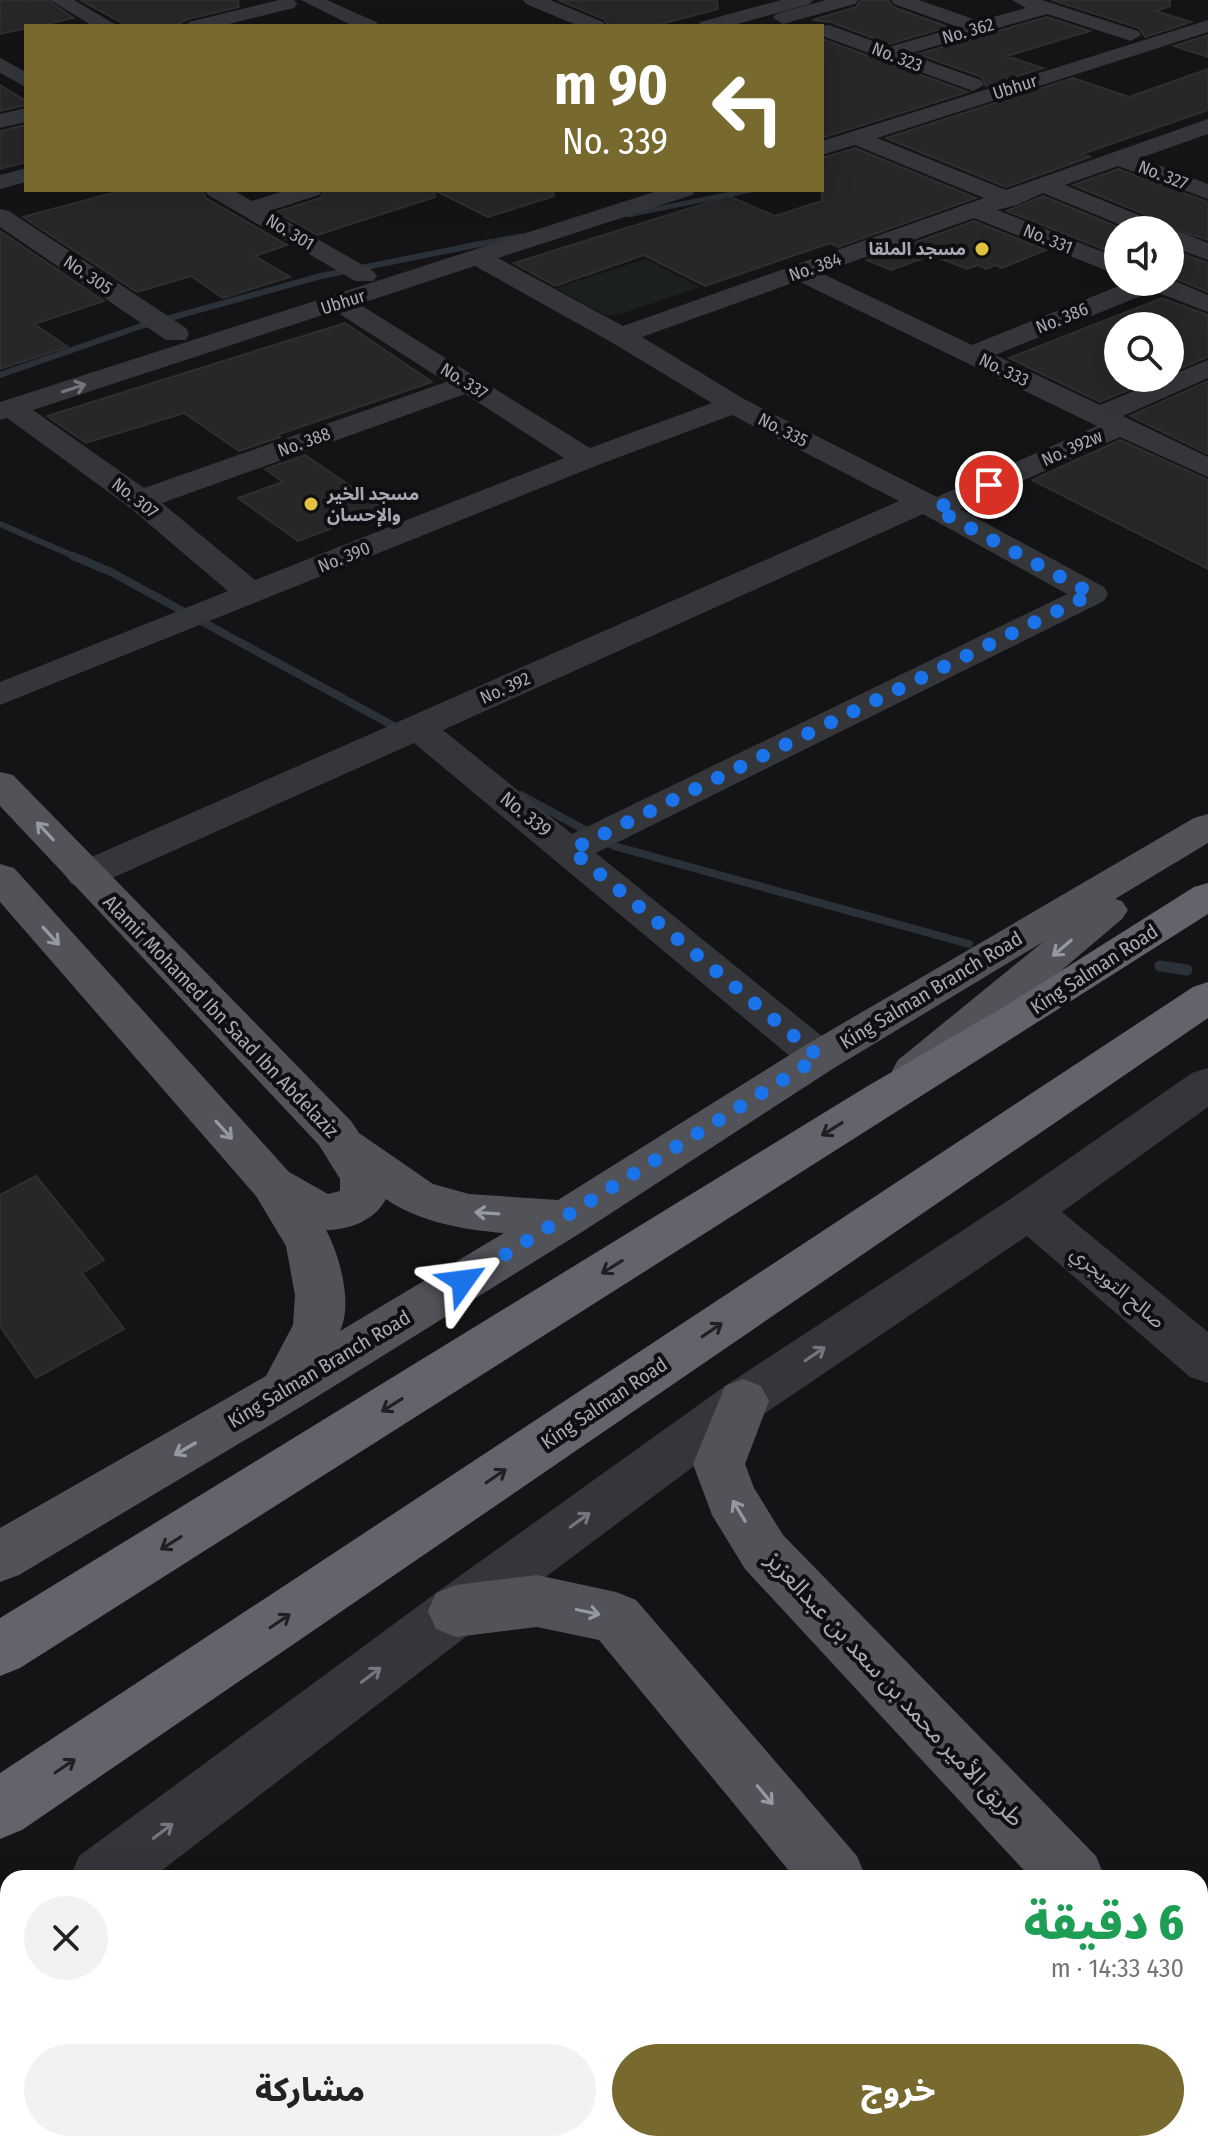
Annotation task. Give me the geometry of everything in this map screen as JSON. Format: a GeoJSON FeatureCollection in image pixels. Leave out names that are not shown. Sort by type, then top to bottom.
{"type":"FeatureCollection","features":[{"type":"Feature","properties":{"kind":"highway","name":"King Salman Road"},"geometry":{"type":"LineString","coordinates":[[0,1649],[882,1098],[1022,1015],[1208,896]]}},
{"type":"Feature","properties":{"kind":"highway","name":"King Salman Road"},"geometry":{"type":"LineString","coordinates":[[0,1809],[1208,997]]}},
{"type":"Feature","properties":{"kind":"main road","name":"Alamir Mohamed Ibn Saad Ibn Abdelaziz"},"geometry":{"type":"LineString","coordinates":[[0,783],[85,875],[325,1121],[343,1145],[418,1197],[469,1212],[565,1219]]}},
{"type":"Feature","properties":{"kind":"main road","name":"King Salman Branch Road"},"geometry":{"type":"LineString","coordinates":[[0,1557],[284,1391],[565,1219],[819,1057],[1208,826]]}},
{"type":"Feature","properties":{"kind":"main road"},"geometry":{"type":"LineString","coordinates":[[882,1098],[1208,826]]}},
{"type":"Feature","properties":{"kind":"main road"},"geometry":{"type":"LineString","coordinates":[[7,898],[272,1184],[309,1243],[320,1295],[318,1326],[284,1391]]}},
{"type":"Feature","properties":{"kind":"main road"},"geometry":{"type":"LineString","coordinates":[[272,1184],[326,1214],[345,1213],[363,1199],[363,1178],[343,1145]]}},
{"type":"Feature","properties":{"kind":"main road","name":"طريق الأمير محمد بن سعد بن عبدالعزيز"},"geometry":{"type":"LineString","coordinates":[[743,1401],[719,1464],[731,1498],[764,1552],[1066,1870]]}},
{"type":"Feature","properties":{"kind":"main road"},"geometry":{"type":"LineString","coordinates":[[456,1611],[537,1601],[616,1618],[828,1870]]}},
{"type":"Feature","properties":{"kind":"street"},"geometry":{"type":"LineString","coordinates":[[60,0],[104,24]]}},
{"type":"Feature","properties":{"kind":"street"},"geometry":{"type":"LineString","coordinates":[[311,0],[365,24]]}},
{"type":"Feature","properties":{"kind":"street"},"geometry":{"type":"LineString","coordinates":[[533,0],[591,24]]}},
{"type":"Feature","properties":{"kind":"street"},"geometry":{"type":"LineString","coordinates":[[714,24],[803,0]]}},
{"type":"Feature","properties":{"kind":"street"},"geometry":{"type":"LineString","coordinates":[[761,24],[848,0]]}},
{"type":"Feature","properties":{"kind":"street"},"geometry":{"type":"LineString","coordinates":[[901,0],[979,28]]}},
{"type":"Feature","properties":{"kind":"street"},"geometry":{"type":"LineString","coordinates":[[1022,0],[1131,35]]}},
{"type":"Feature","properties":{"kind":"street"},"geometry":{"type":"LineString","coordinates":[[203,24],[283,2],[330,24]]}},
{"type":"Feature","properties":{"kind":"street","name":"No. 362"},"geometry":{"type":"LineString","coordinates":[[889,53],[1047,8]]}},
{"type":"Feature","properties":{"kind":"street","name":"Ubhur"},"geometry":{"type":"LineString","coordinates":[[837,131],[1208,11]]}},
{"type":"Feature","properties":{"kind":"street"},"geometry":{"type":"LineString","coordinates":[[788,16],[809,24]]}},
{"type":"Feature","properties":{"kind":"street","name":"Ubhur"},"geometry":{"type":"LineString","coordinates":[[837,131],[1208,26]]}},
{"type":"Feature","properties":{"kind":"street","name":"No. 323"},"geometry":{"type":"LineString","coordinates":[[824,30],[973,85]]}},
{"type":"Feature","properties":{"kind":"street"},"geometry":{"type":"LineString","coordinates":[[1152,44],[1180,53]]}},
{"type":"Feature","properties":{"kind":"street"},"geometry":{"type":"LineString","coordinates":[[0,121],[24,115]]}},
{"type":"Feature","properties":{"kind":"street","name":"No. 384"},"geometry":{"type":"LineString","coordinates":[[621,336],[979,211],[1208,126]]}},
{"type":"Feature","properties":{"kind":"street"},"geometry":{"type":"LineString","coordinates":[[837,131],[1009,200]]}},
{"type":"Feature","properties":{"kind":"street","name":"No. 327"},"geometry":{"type":"LineString","coordinates":[[1118,158],[1208,192]]}},
{"type":"Feature","properties":{"kind":"street"},"geometry":{"type":"LineString","coordinates":[[0,182],[24,176]]}},
{"type":"Feature","properties":{"kind":"street"},"geometry":{"type":"LineString","coordinates":[[1046,186],[1120,216]]}},
{"type":"Feature","properties":{"kind":"street","name":"No. 301"},"geometry":{"type":"LineString","coordinates":[[220,192],[364,276]]}},
{"type":"Feature","properties":{"kind":"street"},"geometry":{"type":"LineString","coordinates":[[251,209],[305,192]]}},
{"type":"Feature","properties":{"kind":"street","name":"Ubhur"},"geometry":{"type":"LineString","coordinates":[[4,404],[176,334],[631,192]]}},
{"type":"Feature","properties":{"kind":"street","name":"Ubhur"},"geometry":{"type":"LineString","coordinates":[[4,404],[340,303],[678,192]]}},
{"type":"Feature","properties":{"kind":"street","name":"No. 331"},"geometry":{"type":"LineString","coordinates":[[979,211],[1104,261]]}},
{"type":"Feature","properties":{"kind":"street","name":"No. 305"},"geometry":{"type":"LineString","coordinates":[[0,216],[176,334]]}},
{"type":"Feature","properties":{"kind":"street"},"geometry":{"type":"LineString","coordinates":[[1184,243],[1208,252]]}},
{"type":"Feature","properties":{"kind":"street","name":"No. 335"},"geometry":{"type":"LineString","coordinates":[[479,258],[621,336],[734,405],[930,505],[1092,594],[571,850]]}},
{"type":"Feature","properties":{"kind":"street","name":"No. 333"},"geometry":{"type":"LineString","coordinates":[[799,272],[1208,468]]}},
{"type":"Feature","properties":{"kind":"street"},"geometry":{"type":"LineString","coordinates":[[1184,294],[1208,304]]}},
{"type":"Feature","properties":{"kind":"street","name":"No. 386"},"geometry":{"type":"LineString","coordinates":[[971,355],[1118,296]]}},
{"type":"Feature","properties":{"kind":"street","name":"No. 337"},"geometry":{"type":"LineString","coordinates":[[340,303],[587,459]]}},
{"type":"Feature","properties":{"kind":"street"},"geometry":{"type":"LineString","coordinates":[[1110,421],[1208,368]]}},
{"type":"Feature","properties":{"kind":"street","name":"No. 388"},"geometry":{"type":"LineString","coordinates":[[140,500],[468,384]]}},
{"type":"Feature","properties":{"kind":"street","name":"No. 307"},"geometry":{"type":"LineString","coordinates":[[4,404],[140,500],[252,594]]}},
{"type":"Feature","properties":{"kind":"street","name":"No. 390"},"geometry":{"type":"LineString","coordinates":[[0,694],[587,459],[734,405]]}},
{"type":"Feature","properties":{"kind":"street","name":"No. 392w"},"geometry":{"type":"LineString","coordinates":[[930,505],[1110,421]]}},
{"type":"Feature","properties":{"kind":"street","name":"No. 392"},"geometry":{"type":"LineString","coordinates":[[85,875],[417,727],[930,505]]}},
{"type":"Feature","properties":{"kind":"street","name":"No. 339"},"geometry":{"type":"LineString","coordinates":[[417,727],[571,850],[819,1057]]}},
{"type":"Feature","properties":{"kind":"street"},"geometry":{"type":"LineString","coordinates":[[112,1870],[456,1611],[743,1401],[1029,1211],[1208,1084]]}},
{"type":"Feature","properties":{"kind":"street","name":"صالح التويجري"},"geometry":{"type":"LineString","coordinates":[[1029,1211],[1208,1362]]}},
{"type":"Feature","properties":{"kind":"shaded area"},"geometry":{"type":"Polygon","coordinates":[[[645,259],[700,287],[618,315],[605,315],[556,288],[645,259]]]}},
{"type":"Feature","properties":{"kind":"building"},"geometry":{"type":"Polygon","coordinates":[[[0,0],[47,0],[74,18],[46,24],[24,24],[24,29],[0,34],[0,0]]]}},
{"type":"Feature","properties":{"kind":"building"},"geometry":{"type":"Polygon","coordinates":[[[80,0],[238,0],[239,7],[178,24],[124,24],[80,0]]]}},
{"type":"Feature","properties":{"kind":"building"},"geometry":{"type":"Polygon","coordinates":[[[558,0],[717,0],[718,9],[661,24],[608,24],[604,19],[558,0]]]}},
{"type":"Feature","properties":{"kind":"building"},"geometry":{"type":"Polygon","coordinates":[[[861,0],[888,0],[893,7],[948,27],[889,44],[830,22],[812,20],[856,7],[861,0]]]}},
{"type":"Feature","properties":{"kind":"building"},"geometry":{"type":"Polygon","coordinates":[[[1052,0],[1170,0],[1170,6],[1156,11],[1191,22],[1145,37],[1139,28],[1052,0]]]}},
{"type":"Feature","properties":{"kind":"building"},"geometry":{"type":"Polygon","coordinates":[[[1047,17],[1090,31],[1007,56],[1043,68],[986,86],[982,77],[918,54],[1047,17]]]}},
{"type":"Feature","properties":{"kind":"building"},"geometry":{"type":"Polygon","coordinates":[[[1208,35],[1208,57],[1174,46],[1208,35]]]}},
{"type":"Feature","properties":{"kind":"building"},"geometry":{"type":"Polygon","coordinates":[[[824,40],[968,92],[824,137],[824,40]]]}},
{"type":"Feature","properties":{"kind":"building"},"geometry":{"type":"Polygon","coordinates":[[[1208,69],[1208,110],[1082,154],[1090,157],[1006,187],[886,138],[1073,78],[1129,97],[1208,69]]]}},
{"type":"Feature","properties":{"kind":"building"},"geometry":{"type":"Polygon","coordinates":[[[0,85],[24,100],[24,105],[0,111],[0,85]]]}},
{"type":"Feature","properties":{"kind":"building"},"geometry":{"type":"Polygon","coordinates":[[[24,125],[24,163],[0,169],[0,131],[24,125]]]}},
{"type":"Feature","properties":{"kind":"building"},"geometry":{"type":"Polygon","coordinates":[[[855,148],[976,198],[838,247],[830,243],[705,286],[644,255],[555,286],[514,263],[729,196],[775,216],[822,201],[824,157],[855,148]]]}},
{"type":"Feature","properties":{"kind":"building"},"geometry":{"type":"Polygon","coordinates":[[[1118,169],[1208,202],[1208,240],[1184,232],[1184,216],[1149,216],[1073,185],[1118,169]]]}},
{"type":"Feature","properties":{"kind":"building"},"geometry":{"type":"Polygon","coordinates":[[[117,192],[202,192],[206,198],[287,245],[255,256],[290,277],[223,298],[191,276],[137,292],[23,217],[117,192]]]}},
{"type":"Feature","properties":{"kind":"building"},"geometry":{"type":"Polygon","coordinates":[[[324,192],[434,192],[435,197],[317,235],[276,212],[320,198],[324,192]]]}},
{"type":"Feature","properties":{"kind":"building"},"geometry":{"type":"Polygon","coordinates":[[[438,192],[553,192],[554,196],[488,217],[438,192]]]}},
{"type":"Feature","properties":{"kind":"building"},"geometry":{"type":"Polygon","coordinates":[[[1043,196],[1104,221],[1104,249],[1007,211],[1043,196]]]}},
{"type":"Feature","properties":{"kind":"building"},"geometry":{"type":"Polygon","coordinates":[[[974,221],[1046,250],[1002,268],[995,265],[986,269],[978,265],[967,269],[932,255],[891,270],[867,260],[974,221]]]}},
{"type":"Feature","properties":{"kind":"building"},"geometry":{"type":"Polygon","coordinates":[[[0,231],[104,301],[34,324],[68,347],[0,369],[0,231]]]}},
{"type":"Feature","properties":{"kind":"building"},"geometry":{"type":"Polygon","coordinates":[[[1184,254],[1208,263],[1208,292],[1184,282],[1184,254]]]}},
{"type":"Feature","properties":{"kind":"building"},"geometry":{"type":"Polygon","coordinates":[[[1162,298],[1208,315],[1208,357],[1184,367],[1184,312],[1126,312],[1162,298]]]}},
{"type":"Feature","properties":{"kind":"building"},"geometry":{"type":"Polygon","coordinates":[[[1104,321],[1104,392],[1124,392],[1100,402],[1009,358],[1104,321]]]}},
{"type":"Feature","properties":{"kind":"building"},"geometry":{"type":"Polygon","coordinates":[[[345,323],[432,382],[239,451],[184,413],[86,443],[47,416],[345,323]]]}},
{"type":"Feature","properties":{"kind":"building"},"geometry":{"type":"Polygon","coordinates":[[[1208,381],[1208,454],[1130,416],[1208,381]]]}},
{"type":"Feature","properties":{"kind":"building"},"geometry":{"type":"Polygon","coordinates":[[[1120,440],[1208,480],[1208,569],[1032,480],[1120,440]]]}},
{"type":"Feature","properties":{"kind":"building","name":"مسجد الخير والإحسان"},"geometry":{"type":"Polygon","coordinates":[[[305,455],[384,509],[298,541],[238,498],[283,482],[265,469],[305,455]]]}},
{"type":"Feature","properties":{"kind":"building"},"geometry":{"type":"Polygon","coordinates":[[[36,1176],[104,1260],[82,1273],[124,1329],[36,1378],[0,1326],[0,1195],[36,1176]]]}},
{"type":"Feature","properties":{"kind":"waterway"},"geometry":{"type":"LineString","coordinates":[[627,215],[741,192]]}},
{"type":"Feature","properties":{"kind":"waterway"},"geometry":{"type":"LineString","coordinates":[[482,244],[521,236]]}},
{"type":"Feature","properties":{"kind":"waterway"},"geometry":{"type":"LineString","coordinates":[[482,244],[490,242]]}},
{"type":"Feature","properties":{"kind":"waterway"},"geometry":{"type":"LineString","coordinates":[[0,375],[141,326],[321,276],[482,244]]}},
{"type":"Feature","properties":{"kind":"waterway"},"geometry":{"type":"LineString","coordinates":[[0,524],[78,558]]}},
{"type":"Feature","properties":{"kind":"waterway"},"geometry":{"type":"LineString","coordinates":[[73,556],[111,572],[401,730]]}},
{"type":"Feature","properties":{"kind":"waterway"},"geometry":{"type":"LineString","coordinates":[[521,795],[614,846],[969,944]]}},
{"type":"Feature","properties":{"kind":"waterway"},"geometry":{"type":"LineString","coordinates":[[1160,966],[1187,970]]}},
{"type":"Feature","properties":{"kind":"place","name":"مسجد الملقا"},"geometry":{"type":"Point","coordinates":[982,249]}},
{"type":"Feature","properties":{"kind":"place","name":"مسجد الخير والإحسان"},"geometry":{"type":"Point","coordinates":[311,504]}},
{"type":"Feature","properties":{"kind":"route"},"geometry":{"type":"LineString","coordinates":[[463,1281],[819,1057],[571,850],[1092,594],[935,509],[989,485]]}}]}
